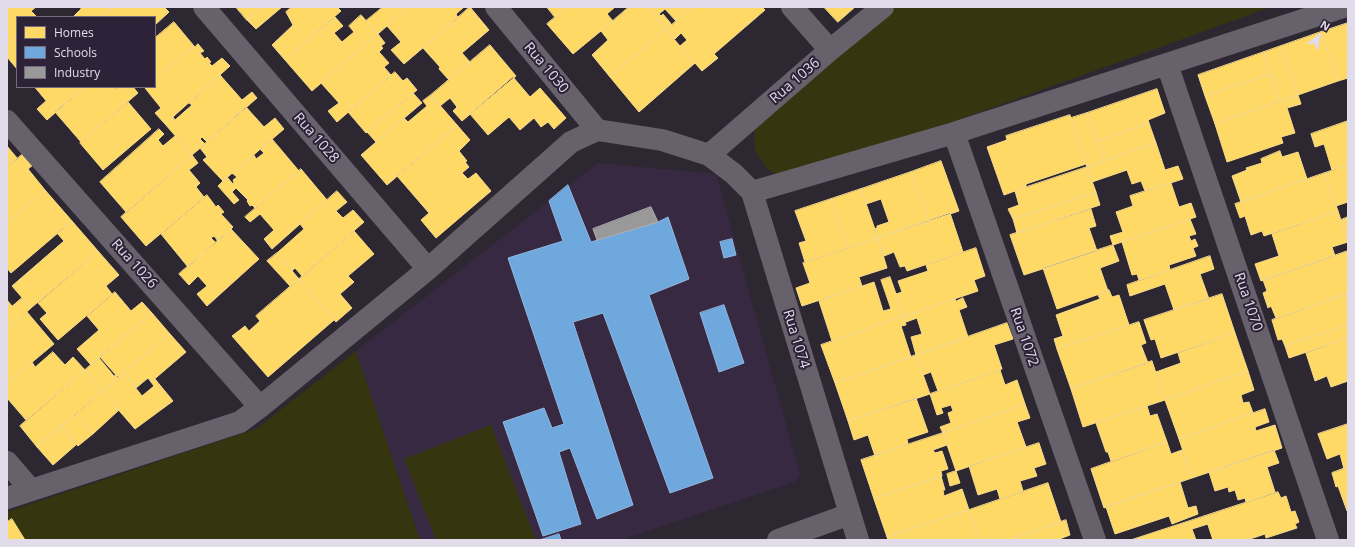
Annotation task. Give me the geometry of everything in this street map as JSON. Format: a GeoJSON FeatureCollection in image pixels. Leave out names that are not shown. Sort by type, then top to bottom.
{"type":"FeatureCollection","features":[{"type":"Feature","properties":{"kind":"street","name":"Rua 1028"},"geometry":{"type":"LineString","coordinates":[[204,7],[428,269]]}},
{"type":"Feature","properties":{"kind":"street","name":"Rua 1030"},"geometry":{"type":"LineString","coordinates":[[496,7],[597,130]]}},
{"type":"Feature","properties":{"kind":"street"},"geometry":{"type":"LineString","coordinates":[[792,7],[830,50]]}},
{"type":"Feature","properties":{"kind":"street","name":"Rua 1036"},"geometry":{"type":"LineString","coordinates":[[709,155],[882,7]]}},
{"type":"Feature","properties":{"kind":"street"},"geometry":{"type":"LineString","coordinates":[[752,192],[954,133],[1343,7]]}},
{"type":"Feature","properties":{"kind":"street","name":"Rua 1070"},"geometry":{"type":"LineString","coordinates":[[1168,64],[1328,540]]}},
{"type":"Feature","properties":{"kind":"street","name":"Rua 1026"},"geometry":{"type":"LineString","coordinates":[[7,121],[260,407]]}},
{"type":"Feature","properties":{"kind":"street"},"geometry":{"type":"LineString","coordinates":[[7,498],[240,422],[428,269],[571,142],[597,130]]}},
{"type":"Feature","properties":{"kind":"street","name":"Rua 1074"},"geometry":{"type":"LineString","coordinates":[[597,130],[662,140],[709,155],[734,174],[752,192],[858,540]]}},
{"type":"Feature","properties":{"kind":"street","name":"Rua 1072"},"geometry":{"type":"LineString","coordinates":[[954,133],[1095,540]]}},
{"type":"Feature","properties":{"kind":"street"},"geometry":{"type":"LineString","coordinates":[[7,462],[31,490]]}},
{"type":"Feature","properties":{"kind":"street"},"geometry":{"type":"LineString","coordinates":[[778,540],[850,514]]}},
{"type":"Feature","properties":{"kind":"shaded area"},"geometry":{"type":"Polygon","coordinates":[[[896,7],[1271,7],[903,140],[779,176],[767,169],[755,151],[754,131],[761,119],[896,7]]]}},
{"type":"Feature","properties":{"kind":"shaded area"},"geometry":{"type":"Polygon","coordinates":[[[598,163],[716,174],[800,474],[796,481],[622,540],[420,540],[356,351],[598,163]]]}},
{"type":"Feature","properties":{"kind":"shaded area"},"geometry":{"type":"Polygon","coordinates":[[[356,351],[420,540],[7,540],[7,512],[256,429],[356,351]]]}},
{"type":"Feature","properties":{"kind":"shaded area"},"geometry":{"type":"Polygon","coordinates":[[[491,425],[536,540],[436,540],[404,459],[491,425]]]}},
{"type":"Feature","properties":{"kind":"building: Homes"},"geometry":{"type":"Polygon","coordinates":[[[7,7],[36,7],[31,11],[36,16],[16,16],[16,38],[7,46],[7,7]]]}},
{"type":"Feature","properties":{"kind":"building: Homes"},"geometry":{"type":"Polygon","coordinates":[[[80,7],[112,7],[102,16],[74,16],[81,9],[80,7]]]}},
{"type":"Feature","properties":{"kind":"building: Homes"},"geometry":{"type":"Polygon","coordinates":[[[112,7],[164,7],[169,12],[156,24],[156,16],[102,16],[112,7]]]}},
{"type":"Feature","properties":{"kind":"building: Homes"},"geometry":{"type":"Polygon","coordinates":[[[236,7],[262,7],[247,20],[236,7]]]}},
{"type":"Feature","properties":{"kind":"building: Homes"},"geometry":{"type":"Polygon","coordinates":[[[262,7],[282,7],[256,29],[247,20],[262,7]]]}},
{"type":"Feature","properties":{"kind":"building: Homes"},"geometry":{"type":"Polygon","coordinates":[[[292,7],[337,7],[341,11],[285,60],[272,45],[293,25],[286,12],[292,7]]]}},
{"type":"Feature","properties":{"kind":"building: Homes"},"geometry":{"type":"Polygon","coordinates":[[[383,7],[408,7],[378,34],[366,21],[383,7]]]}},
{"type":"Feature","properties":{"kind":"building: Homes"},"geometry":{"type":"Polygon","coordinates":[[[408,7],[464,7],[456,14],[458,18],[404,64],[391,50],[401,42],[387,26],[408,7]]]}},
{"type":"Feature","properties":{"kind":"building: Homes"},"geometry":{"type":"Polygon","coordinates":[[[470,7],[489,30],[462,53],[470,62],[449,80],[439,69],[440,67],[423,48],[470,7]]]}},
{"type":"Feature","properties":{"kind":"building: Homes"},"geometry":{"type":"Polygon","coordinates":[[[547,7],[567,7],[555,17],[547,7]]]}},
{"type":"Feature","properties":{"kind":"building: Homes"},"geometry":{"type":"Polygon","coordinates":[[[567,7],[615,7],[607,14],[613,21],[573,54],[547,24],[567,7]]]}},
{"type":"Feature","properties":{"kind":"building: Homes"},"geometry":{"type":"Polygon","coordinates":[[[629,7],[647,7],[666,30],[610,77],[592,55],[608,40],[601,31],[629,7]]]}},
{"type":"Feature","properties":{"kind":"building: Homes"},"geometry":{"type":"Polygon","coordinates":[[[647,7],[692,7],[676,21],[665,9],[659,14],[661,16],[663,14],[672,25],[666,30],[647,7]]]}},
{"type":"Feature","properties":{"kind":"building: Homes"},"geometry":{"type":"Polygon","coordinates":[[[692,7],[762,7],[765,10],[714,54],[718,58],[702,71],[680,46],[687,40],[681,33],[675,39],[666,30],[692,7]]]}},
{"type":"Feature","properties":{"kind":"building: Homes"},"geometry":{"type":"Polygon","coordinates":[[[824,7],[855,7],[838,22],[824,7]]]}},
{"type":"Feature","properties":{"kind":"building: Homes"},"geometry":{"type":"Polygon","coordinates":[[[361,15],[378,34],[312,91],[285,60],[335,17],[343,26],[334,33],[342,42],[354,32],[349,26],[361,15]]]}},
{"type":"Feature","properties":{"kind":"building: Homes"},"geometry":{"type":"Polygon","coordinates":[[[174,22],[194,46],[156,78],[156,37],[174,22]]]}},
{"type":"Feature","properties":{"kind":"building: Homes"},"geometry":{"type":"Polygon","coordinates":[[[1348,23],[1348,78],[1338,81],[1321,32],[1348,23]]]}},
{"type":"Feature","properties":{"kind":"building: Homes"},"geometry":{"type":"Polygon","coordinates":[[[666,30],[695,63],[639,112],[610,77],[666,30]]]}},
{"type":"Feature","properties":{"kind":"building: Homes"},"geometry":{"type":"Polygon","coordinates":[[[1321,32],[1338,81],[1298,95],[1281,46],[1321,32]]]}},
{"type":"Feature","properties":{"kind":"building: Homes"},"geometry":{"type":"Polygon","coordinates":[[[378,34],[385,43],[381,46],[383,48],[379,52],[389,63],[384,67],[391,75],[337,122],[328,111],[339,103],[321,83],[378,34]]]}},
{"type":"Feature","properties":{"kind":"building: Homes"},"geometry":{"type":"Polygon","coordinates":[[[16,38],[16,68],[7,57],[7,46],[16,38]]]}},
{"type":"Feature","properties":{"kind":"building: Homes"},"geometry":{"type":"Polygon","coordinates":[[[198,44],[204,51],[200,53],[205,59],[207,57],[212,66],[222,58],[230,66],[165,124],[155,113],[161,108],[145,88],[156,88],[156,78],[194,46],[195,47],[198,44]]]}},
{"type":"Feature","properties":{"kind":"building: Homes"},"geometry":{"type":"Polygon","coordinates":[[[490,45],[516,76],[462,121],[453,111],[457,107],[450,98],[440,106],[431,95],[490,45]]]}},
{"type":"Feature","properties":{"kind":"building: Homes"},"geometry":{"type":"Polygon","coordinates":[[[1281,46],[1298,95],[1280,101],[1264,52],[1281,46]]]}},
{"type":"Feature","properties":{"kind":"building: Homes"},"geometry":{"type":"Polygon","coordinates":[[[1264,52],[1271,74],[1205,96],[1198,75],[1264,52]]]}},
{"type":"Feature","properties":{"kind":"building: Homes"},"geometry":{"type":"Polygon","coordinates":[[[395,72],[403,81],[407,78],[417,90],[366,133],[348,112],[395,72]]]}},
{"type":"Feature","properties":{"kind":"building: Homes"},"geometry":{"type":"Polygon","coordinates":[[[1271,74],[1280,101],[1215,124],[1205,96],[1271,74]]]}},
{"type":"Feature","properties":{"kind":"building: Homes"},"geometry":{"type":"Polygon","coordinates":[[[220,75],[242,100],[252,92],[257,98],[207,142],[202,137],[200,139],[205,144],[192,155],[165,124],[173,117],[175,120],[192,105],[189,103],[220,75]]]}},
{"type":"Feature","properties":{"kind":"building: Homes"},"geometry":{"type":"Polygon","coordinates":[[[513,77],[530,97],[540,88],[566,118],[554,129],[548,122],[541,127],[534,118],[520,130],[509,117],[488,135],[470,114],[513,77]]]}},
{"type":"Feature","properties":{"kind":"building: Homes"},"geometry":{"type":"Polygon","coordinates":[[[36,88],[83,88],[47,120],[37,109],[46,101],[36,88]]]}},
{"type":"Feature","properties":{"kind":"building: Homes"},"geometry":{"type":"Polygon","coordinates":[[[83,88],[134,88],[138,93],[81,142],[55,112],[83,88]]]}},
{"type":"Feature","properties":{"kind":"building: Homes"},"geometry":{"type":"Polygon","coordinates":[[[1157,89],[1165,113],[1148,120],[1149,123],[1097,141],[1087,113],[1157,89]]]}},
{"type":"Feature","properties":{"kind":"building: Homes"},"geometry":{"type":"Polygon","coordinates":[[[413,93],[422,103],[376,142],[367,132],[413,93]]]}},
{"type":"Feature","properties":{"kind":"building: Homes"},"geometry":{"type":"Polygon","coordinates":[[[431,95],[457,125],[387,185],[361,155],[404,118],[408,122],[427,106],[423,101],[431,95]]]}},
{"type":"Feature","properties":{"kind":"building: Homes"},"geometry":{"type":"Polygon","coordinates":[[[1298,95],[1301,104],[1287,108],[1295,133],[1281,137],[1283,143],[1227,162],[1215,124],[1298,95]]]}},
{"type":"Feature","properties":{"kind":"building: Homes"},"geometry":{"type":"Polygon","coordinates":[[[128,102],[151,129],[103,170],[80,143],[128,102]]]}},
{"type":"Feature","properties":{"kind":"building: Homes"},"geometry":{"type":"Polygon","coordinates":[[[246,107],[264,127],[275,118],[284,129],[223,181],[203,160],[207,157],[200,148],[246,107]]]}},
{"type":"Feature","properties":{"kind":"building: Homes"},"geometry":{"type":"Polygon","coordinates":[[[1087,113],[1104,161],[1087,167],[1071,118],[1087,113]]]}},
{"type":"Feature","properties":{"kind":"building: Homes"},"geometry":{"type":"Polygon","coordinates":[[[1070,115],[1086,164],[1026,184],[1026,187],[1004,195],[987,147],[1007,140],[1006,136],[1070,115]]]}},
{"type":"Feature","properties":{"kind":"building: Homes"},"geometry":{"type":"Polygon","coordinates":[[[1348,121],[1348,165],[1332,170],[1324,144],[1315,147],[1311,134],[1348,121]]]}},
{"type":"Feature","properties":{"kind":"building: Homes"},"geometry":{"type":"Polygon","coordinates":[[[1149,123],[1156,143],[1104,161],[1097,141],[1149,123]]]}},
{"type":"Feature","properties":{"kind":"building: Homes"},"geometry":{"type":"Polygon","coordinates":[[[457,125],[470,140],[459,151],[467,161],[465,162],[469,167],[462,173],[468,179],[476,173],[491,191],[436,238],[421,220],[429,213],[397,176],[457,125]]]}},
{"type":"Feature","properties":{"kind":"building: Homes"},"geometry":{"type":"Polygon","coordinates":[[[159,129],[164,134],[158,140],[163,146],[175,136],[192,155],[126,212],[100,182],[159,129]]]}},
{"type":"Feature","properties":{"kind":"building: Homes"},"geometry":{"type":"Polygon","coordinates":[[[272,139],[299,171],[255,208],[252,205],[250,206],[247,201],[248,200],[236,188],[232,192],[239,200],[234,204],[218,186],[227,177],[233,184],[233,180],[237,177],[232,173],[254,155],[256,159],[264,153],[260,149],[272,139]]]}},
{"type":"Feature","properties":{"kind":"building: Homes"},"geometry":{"type":"Polygon","coordinates":[[[1156,143],[1165,170],[1178,166],[1183,179],[1145,191],[1141,181],[1132,184],[1127,170],[1092,182],[1087,167],[1156,143]]]}},
{"type":"Feature","properties":{"kind":"building: Homes"},"geometry":{"type":"Polygon","coordinates":[[[7,146],[17,158],[7,167],[7,146]]]}},
{"type":"Feature","properties":{"kind":"building: Homes"},"geometry":{"type":"Polygon","coordinates":[[[1280,151],[1282,157],[1298,152],[1307,179],[1241,202],[1232,176],[1247,170],[1246,168],[1262,163],[1261,159],[1280,151]]]}},
{"type":"Feature","properties":{"kind":"building: Homes"},"geometry":{"type":"Polygon","coordinates":[[[23,154],[33,165],[28,169],[45,190],[7,223],[7,167],[23,154]]]}},
{"type":"Feature","properties":{"kind":"building: Homes"},"geometry":{"type":"Polygon","coordinates":[[[192,155],[198,163],[189,170],[200,183],[196,187],[204,197],[146,246],[121,217],[192,155]]]}},
{"type":"Feature","properties":{"kind":"building: Homes"},"geometry":{"type":"Polygon","coordinates":[[[941,161],[959,211],[929,221],[911,172],[941,161]]]}},
{"type":"Feature","properties":{"kind":"building: Homes"},"geometry":{"type":"Polygon","coordinates":[[[1348,165],[1348,202],[1336,206],[1325,173],[1348,165]]]}},
{"type":"Feature","properties":{"kind":"building: Homes"},"geometry":{"type":"Polygon","coordinates":[[[1087,167],[1096,192],[1013,219],[1008,209],[1019,205],[1015,191],[1087,167]]]}},
{"type":"Feature","properties":{"kind":"building: Homes"},"geometry":{"type":"Polygon","coordinates":[[[301,169],[327,200],[272,249],[264,239],[274,230],[260,214],[250,222],[245,217],[301,169]]]}},
{"type":"Feature","properties":{"kind":"building: Homes"},"geometry":{"type":"Polygon","coordinates":[[[911,172],[929,221],[878,238],[874,229],[877,228],[877,226],[889,222],[881,199],[866,204],[861,189],[911,172]]]}},
{"type":"Feature","properties":{"kind":"building: Homes"},"geometry":{"type":"Polygon","coordinates":[[[1325,173],[1338,211],[1264,236],[1262,231],[1251,235],[1245,216],[1240,218],[1235,204],[1325,173]]]}},
{"type":"Feature","properties":{"kind":"building: Homes"},"geometry":{"type":"Polygon","coordinates":[[[1171,183],[1179,207],[1191,203],[1196,217],[1113,245],[1110,236],[1123,232],[1116,212],[1133,206],[1130,196],[1171,183]]]}},
{"type":"Feature","properties":{"kind":"building: Homes"},"geometry":{"type":"Polygon","coordinates":[[[861,189],[878,238],[847,248],[831,199],[861,189]]]}},
{"type":"Feature","properties":{"kind":"building: Homes"},"geometry":{"type":"Polygon","coordinates":[[[45,190],[72,221],[11,273],[7,268],[7,223],[45,190]]]}},
{"type":"Feature","properties":{"kind":"building: Homes"},"geometry":{"type":"Polygon","coordinates":[[[337,191],[347,202],[336,211],[343,218],[353,210],[364,222],[302,276],[295,268],[292,271],[277,253],[304,229],[300,224],[337,191]]]}},
{"type":"Feature","properties":{"kind":"building: Homes"},"geometry":{"type":"Polygon","coordinates":[[[1096,192],[1100,205],[1017,233],[1013,219],[1096,192]]]}},
{"type":"Feature","properties":{"kind":"building: Homes"},"geometry":{"type":"Polygon","coordinates":[[[207,195],[216,207],[218,205],[224,212],[221,214],[233,227],[218,241],[214,236],[211,238],[215,242],[188,267],[161,234],[207,195]]]}},
{"type":"Feature","properties":{"kind":"building: Homes"},"geometry":{"type":"Polygon","coordinates":[[[831,199],[847,248],[805,262],[799,243],[806,241],[795,211],[831,199]]]}},
{"type":"Feature","properties":{"kind":"building: Homes"},"geometry":{"type":"Polygon","coordinates":[[[1091,209],[1096,226],[1089,228],[1097,251],[1024,275],[1010,235],[1091,209]]]}},
{"type":"Feature","properties":{"kind":"building: Homes"},"geometry":{"type":"Polygon","coordinates":[[[1338,211],[1348,242],[1332,247],[1335,256],[1261,281],[1255,264],[1279,256],[1272,234],[1338,211]]]}},
{"type":"Feature","properties":{"kind":"building: Homes"},"geometry":{"type":"Polygon","coordinates":[[[950,213],[963,252],[907,271],[905,266],[900,267],[894,252],[884,256],[878,238],[950,213]]]}},
{"type":"Feature","properties":{"kind":"building: Homes"},"geometry":{"type":"Polygon","coordinates":[[[1348,217],[1348,241],[1341,220],[1348,217]]]}},
{"type":"Feature","properties":{"kind":"building: Homes"},"geometry":{"type":"Polygon","coordinates":[[[1190,219],[1196,234],[1189,236],[1191,241],[1195,239],[1198,246],[1193,248],[1196,256],[1169,265],[1170,270],[1139,280],[1137,274],[1132,275],[1122,242],[1190,219]]]}},
{"type":"Feature","properties":{"kind":"building: Homes"},"geometry":{"type":"Polygon","coordinates":[[[72,221],[98,251],[31,308],[12,286],[64,241],[57,233],[72,221]]]}},
{"type":"Feature","properties":{"kind":"building: Homes"},"geometry":{"type":"Polygon","coordinates":[[[231,229],[259,259],[207,306],[197,294],[207,286],[198,276],[189,285],[179,274],[231,229]]]}},
{"type":"Feature","properties":{"kind":"building: Homes"},"geometry":{"type":"Polygon","coordinates":[[[354,231],[374,254],[348,276],[354,282],[340,294],[352,308],[336,322],[299,279],[354,231]]]}},
{"type":"Feature","properties":{"kind":"building: Homes"},"geometry":{"type":"Polygon","coordinates":[[[878,238],[887,268],[859,277],[862,286],[802,306],[796,288],[810,283],[803,263],[878,238]]]}},
{"type":"Feature","properties":{"kind":"building: Homes"},"geometry":{"type":"Polygon","coordinates":[[[1113,245],[1119,261],[1100,268],[1108,291],[1057,309],[1043,268],[1113,245]]]}},
{"type":"Feature","properties":{"kind":"building: Homes"},"geometry":{"type":"Polygon","coordinates":[[[976,248],[985,276],[974,280],[978,291],[904,316],[896,294],[902,292],[898,281],[928,271],[926,265],[976,248]]]}},
{"type":"Feature","properties":{"kind":"building: Homes"},"geometry":{"type":"Polygon","coordinates":[[[98,251],[119,275],[106,286],[112,294],[58,340],[40,319],[47,313],[38,303],[98,251]]]}},
{"type":"Feature","properties":{"kind":"building: Homes"},"geometry":{"type":"Polygon","coordinates":[[[1348,251],[1348,294],[1276,318],[1271,306],[1268,308],[1263,293],[1267,291],[1263,280],[1348,251]]]}},
{"type":"Feature","properties":{"kind":"building: Homes"},"geometry":{"type":"Polygon","coordinates":[[[277,253],[299,279],[290,286],[267,261],[277,253]]]}},
{"type":"Feature","properties":{"kind":"building: Homes"},"geometry":{"type":"Polygon","coordinates":[[[1210,256],[1214,269],[1200,274],[1209,299],[1174,310],[1165,284],[1130,296],[1127,285],[1210,256]]]}},
{"type":"Feature","properties":{"kind":"building: Homes"},"geometry":{"type":"Polygon","coordinates":[[[890,277],[904,316],[832,341],[819,301],[874,282],[883,311],[891,309],[881,280],[890,277]]]}},
{"type":"Feature","properties":{"kind":"building: Homes"},"geometry":{"type":"Polygon","coordinates":[[[299,279],[334,320],[268,377],[232,336],[245,326],[249,331],[260,321],[256,316],[299,279]]]}},
{"type":"Feature","properties":{"kind":"building: Homes"},"geometry":{"type":"Polygon","coordinates":[[[1109,290],[1112,297],[1119,295],[1129,325],[1057,349],[1054,339],[1063,336],[1056,315],[1100,299],[1098,295],[1109,290]]]}},
{"type":"Feature","properties":{"kind":"building: Homes"},"geometry":{"type":"Polygon","coordinates":[[[115,292],[131,311],[142,302],[152,313],[91,365],[77,349],[99,330],[87,316],[115,292]]]}},
{"type":"Feature","properties":{"kind":"building: Homes"},"geometry":{"type":"Polygon","coordinates":[[[1222,294],[1235,333],[1161,358],[1155,339],[1151,340],[1144,320],[1222,294]]]}},
{"type":"Feature","properties":{"kind":"building: Homes"},"geometry":{"type":"Polygon","coordinates":[[[1347,294],[1348,325],[1285,346],[1282,339],[1278,340],[1272,320],[1347,294]]]}},
{"type":"Feature","properties":{"kind":"building: Homes"},"geometry":{"type":"Polygon","coordinates":[[[22,298],[31,308],[7,330],[7,300],[12,306],[22,298]]]}},
{"type":"Feature","properties":{"kind":"building: Homes"},"geometry":{"type":"Polygon","coordinates":[[[963,298],[967,307],[959,310],[968,337],[916,355],[911,337],[922,334],[917,318],[906,322],[904,316],[955,299],[956,301],[963,298]]]}},
{"type":"Feature","properties":{"kind":"building: Homes"},"geometry":{"type":"Polygon","coordinates":[[[27,312],[54,344],[7,383],[7,330],[27,312]]]}},
{"type":"Feature","properties":{"kind":"building: Homes"},"geometry":{"type":"Polygon","coordinates":[[[152,313],[170,334],[119,377],[100,357],[152,313]]]}},
{"type":"Feature","properties":{"kind":"building: Homes"},"geometry":{"type":"Polygon","coordinates":[[[904,316],[906,325],[901,326],[911,357],[835,383],[821,345],[904,316]]]}},
{"type":"Feature","properties":{"kind":"building: Homes"},"geometry":{"type":"Polygon","coordinates":[[[1139,322],[1146,343],[1141,345],[1148,363],[1071,389],[1057,349],[1139,322]]]}},
{"type":"Feature","properties":{"kind":"building: Homes"},"geometry":{"type":"Polygon","coordinates":[[[1007,323],[1013,339],[994,345],[1002,369],[938,391],[931,372],[923,375],[916,355],[1007,323]]]}},
{"type":"Feature","properties":{"kind":"building: Homes"},"geometry":{"type":"Polygon","coordinates":[[[1348,325],[1348,338],[1289,358],[1285,346],[1348,325]]]}},
{"type":"Feature","properties":{"kind":"building: Homes"},"geometry":{"type":"Polygon","coordinates":[[[1235,333],[1248,371],[1165,400],[1156,372],[1181,363],[1178,353],[1235,333]]]}},
{"type":"Feature","properties":{"kind":"building: Homes"},"geometry":{"type":"Polygon","coordinates":[[[170,334],[186,352],[151,382],[148,378],[136,388],[124,373],[170,334]]]}},
{"type":"Feature","properties":{"kind":"building: Homes"},"geometry":{"type":"Polygon","coordinates":[[[1348,338],[1348,381],[1331,387],[1327,376],[1315,381],[1306,353],[1348,338]]]}},
{"type":"Feature","properties":{"kind":"building: Homes"},"geometry":{"type":"Polygon","coordinates":[[[53,352],[65,365],[73,357],[85,370],[26,420],[7,398],[7,383],[32,362],[35,367],[53,352]]]}},
{"type":"Feature","properties":{"kind":"building: Homes"},"geometry":{"type":"Polygon","coordinates":[[[916,355],[930,394],[848,421],[835,383],[916,355]]]}},
{"type":"Feature","properties":{"kind":"building: Homes"},"geometry":{"type":"Polygon","coordinates":[[[99,358],[114,376],[116,375],[118,378],[102,391],[85,370],[99,358]]]}},
{"type":"Feature","properties":{"kind":"building: Homes"},"geometry":{"type":"Polygon","coordinates":[[[1152,361],[1165,400],[1083,427],[1071,389],[1152,361]]]}},
{"type":"Feature","properties":{"kind":"building: Homes"},"geometry":{"type":"Polygon","coordinates":[[[85,370],[102,391],[37,447],[20,426],[85,370]]]}},
{"type":"Feature","properties":{"kind":"building: Homes"},"geometry":{"type":"Polygon","coordinates":[[[1000,370],[1005,385],[1017,380],[1025,404],[943,433],[940,427],[951,423],[948,413],[953,411],[951,405],[941,408],[943,413],[937,415],[930,394],[1000,370]]]}},
{"type":"Feature","properties":{"kind":"building: Homes"},"geometry":{"type":"Polygon","coordinates":[[[1248,371],[1254,390],[1241,395],[1243,403],[1249,402],[1253,413],[1179,439],[1165,400],[1248,371]]]}},
{"type":"Feature","properties":{"kind":"building: Homes"},"geometry":{"type":"Polygon","coordinates":[[[124,373],[142,396],[154,386],[151,382],[155,379],[173,401],[135,429],[102,391],[124,373]]]}},
{"type":"Feature","properties":{"kind":"building: Homes"},"geometry":{"type":"Polygon","coordinates":[[[102,391],[119,410],[94,433],[76,414],[102,391]]]}},
{"type":"Feature","properties":{"kind":"building: Homes"},"geometry":{"type":"Polygon","coordinates":[[[916,398],[928,432],[907,439],[908,444],[875,456],[868,435],[854,440],[848,421],[916,398]]]}},
{"type":"Feature","properties":{"kind":"building: Homes"},"geometry":{"type":"Polygon","coordinates":[[[1025,404],[1030,418],[1017,422],[1026,447],[956,471],[943,433],[1025,404]]]}},
{"type":"Feature","properties":{"kind":"building: Homes"},"geometry":{"type":"Polygon","coordinates":[[[1147,406],[1150,416],[1157,414],[1167,442],[1111,461],[1108,452],[1106,452],[1096,423],[1147,406]]]}},
{"type":"Feature","properties":{"kind":"building: Homes"},"geometry":{"type":"Polygon","coordinates":[[[1265,409],[1269,422],[1255,427],[1256,431],[1275,425],[1282,448],[1192,478],[1179,439],[1265,409]]]}},
{"type":"Feature","properties":{"kind":"building: Homes"},"geometry":{"type":"Polygon","coordinates":[[[76,414],[94,433],[78,446],[61,426],[76,414]]]}},
{"type":"Feature","properties":{"kind":"building: Homes"},"geometry":{"type":"Polygon","coordinates":[[[1348,424],[1348,467],[1344,469],[1340,454],[1327,459],[1318,434],[1348,424]]]}},
{"type":"Feature","properties":{"kind":"building: Homes"},"geometry":{"type":"Polygon","coordinates":[[[61,426],[77,444],[53,465],[37,447],[61,426]]]}},
{"type":"Feature","properties":{"kind":"building: Homes"},"geometry":{"type":"Polygon","coordinates":[[[943,433],[947,445],[933,450],[935,453],[942,451],[948,469],[941,471],[942,476],[874,499],[861,460],[943,433]]]}},
{"type":"Feature","properties":{"kind":"building: Homes"},"geometry":{"type":"Polygon","coordinates":[[[1167,442],[1171,454],[1182,450],[1192,478],[1104,508],[1091,469],[1167,442]]]}},
{"type":"Feature","properties":{"kind":"building: Homes"},"geometry":{"type":"Polygon","coordinates":[[[1039,443],[1046,464],[1034,468],[1037,476],[1020,481],[1023,491],[1000,499],[997,489],[978,495],[969,466],[1039,443]]]}},
{"type":"Feature","properties":{"kind":"building: Homes"},"geometry":{"type":"Polygon","coordinates":[[[1274,450],[1279,463],[1267,467],[1275,492],[1246,502],[1245,498],[1238,500],[1235,490],[1229,492],[1228,487],[1215,491],[1209,472],[1274,450]]]}},
{"type":"Feature","properties":{"kind":"building: Homes"},"geometry":{"type":"Polygon","coordinates":[[[1348,467],[1347,511],[1338,486],[1336,487],[1332,473],[1348,467]]]}},
{"type":"Feature","properties":{"kind":"building: Homes"},"geometry":{"type":"Polygon","coordinates":[[[956,471],[960,483],[950,486],[947,474],[956,471]]]}},
{"type":"Feature","properties":{"kind":"building: Homes"},"geometry":{"type":"Polygon","coordinates":[[[941,476],[945,490],[943,490],[944,496],[962,489],[969,510],[887,537],[874,499],[941,476]]]}},
{"type":"Feature","properties":{"kind":"building: Homes"},"geometry":{"type":"Polygon","coordinates":[[[1180,482],[1188,508],[1196,506],[1198,514],[1172,524],[1169,516],[1115,534],[1106,507],[1180,482]]]}},
{"type":"Feature","properties":{"kind":"building: Homes"},"geometry":{"type":"Polygon","coordinates":[[[1048,483],[1061,522],[1008,540],[979,540],[969,510],[1048,483]]]}},
{"type":"Feature","properties":{"kind":"building: Homes"},"geometry":{"type":"Polygon","coordinates":[[[1278,492],[1281,498],[1286,496],[1291,512],[1295,511],[1299,522],[1295,524],[1297,528],[1266,538],[1265,534],[1247,540],[1213,540],[1205,516],[1278,492]]]}},
{"type":"Feature","properties":{"kind":"building: Homes"},"geometry":{"type":"Polygon","coordinates":[[[969,510],[979,540],[888,540],[887,537],[969,510]]]}},
{"type":"Feature","properties":{"kind":"building: Homes"},"geometry":{"type":"Polygon","coordinates":[[[1205,516],[1208,524],[1192,529],[1196,540],[1131,540],[1205,516]]]}},
{"type":"Feature","properties":{"kind":"building: Homes"},"geometry":{"type":"Polygon","coordinates":[[[12,519],[25,540],[7,540],[7,522],[12,519]]]}},
{"type":"Feature","properties":{"kind":"building: Homes"},"geometry":{"type":"Polygon","coordinates":[[[1066,520],[1070,535],[1057,540],[1008,540],[1066,520]]]}},
{"type":"Feature","properties":{"kind":"building: Schools"},"geometry":{"type":"Polygon","coordinates":[[[568,185],[591,242],[658,222],[668,217],[689,279],[649,295],[713,478],[670,493],[603,313],[573,322],[633,505],[597,519],[570,448],[559,452],[581,524],[543,536],[503,422],[544,408],[552,428],[564,424],[508,258],[563,241],[549,201],[568,185]]]}},
{"type":"Feature","properties":{"kind":"building: Schools"},"geometry":{"type":"Polygon","coordinates":[[[732,239],[736,255],[724,258],[720,242],[732,239]]]}},
{"type":"Feature","properties":{"kind":"building: Schools"},"geometry":{"type":"Polygon","coordinates":[[[724,305],[744,363],[719,372],[700,313],[724,305]]]}},
{"type":"Feature","properties":{"kind":"building: Schools"},"geometry":{"type":"Polygon","coordinates":[[[559,534],[561,540],[540,540],[559,534]]]}},
{"type":"Feature","properties":{"kind":"building: Industry"},"geometry":{"type":"Polygon","coordinates":[[[651,207],[658,222],[597,240],[593,229],[651,207]]]}}]}
